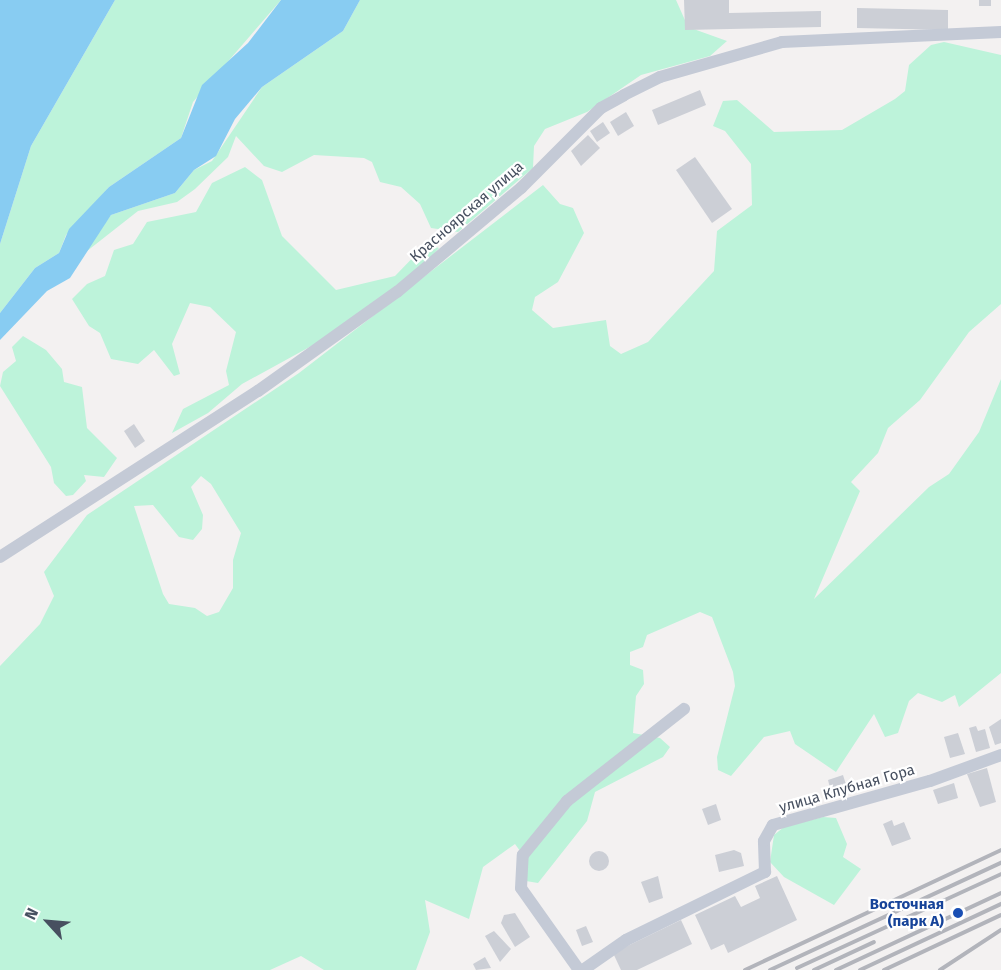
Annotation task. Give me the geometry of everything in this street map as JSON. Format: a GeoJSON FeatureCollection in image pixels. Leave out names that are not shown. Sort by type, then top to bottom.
{"type":"FeatureCollection","features":[{"type":"Feature","properties":{"kind":"street","name":"Красноярская улица"},"geometry":{"type":"LineString","coordinates":[[0,557],[258,391],[397,292],[520,188],[601,108],[660,76],[782,42],[1001,32]]}},
{"type":"Feature","properties":{"kind":"street"},"geometry":{"type":"LineString","coordinates":[[581,970],[521,888],[523,855],[567,801],[684,710]]}},
{"type":"Feature","properties":{"kind":"street","name":"улица Клубная Гора"},"geometry":{"type":"LineString","coordinates":[[581,970],[626,940],[765,872],[764,841],[773,825],[930,782],[1001,755]]}},
{"type":"Feature","properties":{"kind":"green space"},"geometry":{"type":"Polygon","coordinates":[[[115,0],[281,0],[193,102],[181,138],[109,187],[66,235],[59,253],[35,268],[0,313],[0,244],[31,146],[115,0]]]}},
{"type":"Feature","properties":{"kind":"green space"},"geometry":{"type":"Polygon","coordinates":[[[360,0],[676,0],[688,27],[727,41],[710,56],[641,75],[587,112],[545,129],[534,146],[533,168],[458,232],[431,228],[420,204],[401,187],[380,182],[372,162],[364,158],[314,155],[282,172],[264,166],[236,136],[228,157],[195,189],[177,202],[138,211],[82,255],[111,215],[175,193],[194,170],[212,161],[262,87],[343,31],[360,0]]]}},
{"type":"Feature","properties":{"kind":"green space"},"geometry":{"type":"Polygon","coordinates":[[[944,42],[1001,55],[1001,304],[969,332],[920,400],[888,428],[878,453],[851,482],[860,491],[814,599],[929,487],[949,474],[979,432],[1001,379],[1001,673],[959,707],[955,695],[942,702],[918,693],[909,701],[898,733],[885,737],[874,714],[836,772],[795,744],[790,731],[764,737],[731,776],[718,770],[717,757],[735,686],[733,672],[712,617],[700,612],[647,635],[643,647],[630,652],[630,665],[643,670],[644,684],[636,696],[633,733],[660,738],[670,747],[663,757],[595,792],[587,821],[538,883],[526,881],[523,855],[515,844],[483,867],[469,919],[425,900],[430,932],[416,970],[324,970],[301,956],[270,970],[0,970],[0,666],[40,624],[54,596],[44,572],[87,515],[299,373],[543,185],[560,204],[573,208],[584,233],[558,282],[535,297],[532,310],[553,328],[606,320],[610,346],[621,354],[648,342],[714,271],[717,231],[752,205],[751,164],[725,131],[713,126],[723,101],[737,100],[774,132],[842,130],[905,91],[909,65],[931,45],[944,42]],[[201,476],[191,487],[203,515],[202,529],[193,540],[179,537],[153,505],[134,506],[163,594],[169,604],[195,608],[207,616],[219,612],[233,588],[233,560],[241,533],[211,484],[201,476]]]}},
{"type":"Feature","properties":{"kind":"green space"},"geometry":{"type":"Polygon","coordinates":[[[245,167],[262,180],[282,236],[336,290],[395,276],[426,244],[439,248],[421,269],[315,344],[242,384],[208,413],[172,433],[183,409],[229,385],[226,371],[236,332],[210,307],[190,303],[172,344],[180,374],[174,376],[154,350],[138,364],[111,359],[100,333],[89,326],[72,299],[87,284],[105,276],[114,250],[133,244],[147,222],[196,212],[212,183],[245,167]]]}},
{"type":"Feature","properties":{"kind":"green space"},"geometry":{"type":"Polygon","coordinates":[[[23,336],[46,350],[62,369],[64,382],[82,387],[87,428],[117,458],[104,477],[84,475],[86,481],[73,495],[66,496],[54,483],[51,467],[0,386],[3,372],[16,361],[12,347],[23,336]]]}},
{"type":"Feature","properties":{"kind":"green space"},"geometry":{"type":"Polygon","coordinates":[[[823,817],[836,818],[847,844],[843,857],[861,869],[834,905],[784,877],[770,862],[774,835],[784,827],[823,817]]]}},
{"type":"Feature","properties":{"kind":"water"},"geometry":{"type":"Polygon","coordinates":[[[0,0],[115,0],[31,146],[0,244],[0,0]]]}},
{"type":"Feature","properties":{"kind":"water"},"geometry":{"type":"Polygon","coordinates":[[[281,0],[360,0],[343,31],[262,87],[235,119],[216,156],[194,170],[175,193],[111,215],[70,278],[47,291],[0,340],[0,313],[35,268],[59,253],[69,229],[109,187],[181,138],[202,85],[248,43],[281,0]]]}},
{"type":"Feature","properties":{"kind":"building"},"geometry":{"type":"Polygon","coordinates":[[[684,0],[729,0],[729,13],[821,11],[821,27],[685,30],[684,0]]]}},
{"type":"Feature","properties":{"kind":"building"},"geometry":{"type":"Polygon","coordinates":[[[979,0],[991,0],[991,6],[979,6],[979,0]]]}},
{"type":"Feature","properties":{"kind":"building"},"geometry":{"type":"Polygon","coordinates":[[[857,8],[948,10],[948,30],[857,28],[857,8]]]}},
{"type":"Feature","properties":{"kind":"building"},"geometry":{"type":"Polygon","coordinates":[[[700,90],[706,105],[658,125],[652,110],[700,90]]]}},
{"type":"Feature","properties":{"kind":"building"},"geometry":{"type":"Polygon","coordinates":[[[626,112],[634,126],[618,136],[610,122],[626,112]]]}},
{"type":"Feature","properties":{"kind":"building"},"geometry":{"type":"Polygon","coordinates":[[[603,122],[610,133],[597,142],[590,131],[603,122]]]}},
{"type":"Feature","properties":{"kind":"building"},"geometry":{"type":"Polygon","coordinates":[[[588,135],[600,148],[581,166],[571,151],[588,135]]]}},
{"type":"Feature","properties":{"kind":"building"},"geometry":{"type":"Polygon","coordinates":[[[695,157],[732,209],[712,223],[676,170],[695,157]]]}},
{"type":"Feature","properties":{"kind":"building"},"geometry":{"type":"Polygon","coordinates":[[[134,424],[145,441],[135,448],[124,431],[134,424]]]}},
{"type":"Feature","properties":{"kind":"building"},"geometry":{"type":"Polygon","coordinates":[[[1001,719],[1001,743],[995,745],[989,727],[1001,719]]]}},
{"type":"Feature","properties":{"kind":"building"},"geometry":{"type":"Polygon","coordinates":[[[976,726],[978,731],[985,729],[990,748],[976,752],[969,728],[976,726]]]}},
{"type":"Feature","properties":{"kind":"building"},"geometry":{"type":"Polygon","coordinates":[[[958,733],[965,754],[950,758],[944,737],[958,733]]]}},
{"type":"Feature","properties":{"kind":"building"},"geometry":{"type":"Polygon","coordinates":[[[987,768],[996,802],[980,807],[967,774],[987,768]]]}},
{"type":"Feature","properties":{"kind":"building"},"geometry":{"type":"Polygon","coordinates":[[[843,775],[848,791],[832,796],[828,780],[843,775]]]}},
{"type":"Feature","properties":{"kind":"building"},"geometry":{"type":"Polygon","coordinates":[[[954,783],[958,798],[938,804],[933,790],[954,783]]]}},
{"type":"Feature","properties":{"kind":"building"},"geometry":{"type":"Polygon","coordinates":[[[716,804],[721,820],[708,825],[702,809],[716,804]]]}},
{"type":"Feature","properties":{"kind":"building"},"geometry":{"type":"Polygon","coordinates":[[[892,820],[894,826],[904,822],[911,839],[892,846],[883,824],[892,820]]]}},
{"type":"Feature","properties":{"kind":"building"},"geometry":{"type":"Polygon","coordinates":[[[734,850],[741,853],[744,866],[719,872],[715,855],[734,850]]]}},
{"type":"Feature","properties":{"kind":"building"},"geometry":{"type":"Polygon","coordinates":[[[595,851],[603,851],[609,857],[609,865],[603,871],[595,871],[589,865],[589,857],[595,851]]]}},
{"type":"Feature","properties":{"kind":"building"},"geometry":{"type":"Polygon","coordinates":[[[658,876],[663,898],[649,903],[641,882],[658,876]]]}},
{"type":"Feature","properties":{"kind":"building"},"geometry":{"type":"Polygon","coordinates":[[[777,876],[797,920],[728,953],[724,944],[711,950],[695,915],[735,896],[741,907],[760,898],[755,886],[777,876]]]}},
{"type":"Feature","properties":{"kind":"building"},"geometry":{"type":"Polygon","coordinates":[[[515,913],[530,937],[515,947],[501,923],[504,915],[515,913]]]}},
{"type":"Feature","properties":{"kind":"building"},"geometry":{"type":"Polygon","coordinates":[[[681,920],[692,944],[637,970],[621,970],[613,953],[681,920]]]}},
{"type":"Feature","properties":{"kind":"building"},"geometry":{"type":"Polygon","coordinates":[[[586,926],[593,942],[582,946],[576,930],[586,926]]]}},
{"type":"Feature","properties":{"kind":"building"},"geometry":{"type":"Polygon","coordinates":[[[494,931],[511,949],[500,962],[485,936],[494,931]]]}},
{"type":"Feature","properties":{"kind":"building"},"geometry":{"type":"Polygon","coordinates":[[[485,957],[491,968],[476,970],[473,964],[485,957]]]}},
{"type":"Feature","properties":{"kind":"railway"},"geometry":{"type":"LineString","coordinates":[[745,970],[1001,850]]}},
{"type":"Feature","properties":{"kind":"railway"},"geometry":{"type":"LineString","coordinates":[[770,970],[1001,863]]}},
{"type":"Feature","properties":{"kind":"railway"},"geometry":{"type":"LineString","coordinates":[[797,968],[1001,874]]}},
{"type":"Feature","properties":{"kind":"railway"},"geometry":{"type":"LineString","coordinates":[[836,970],[1001,893]]}},
{"type":"Feature","properties":{"kind":"railway"},"geometry":{"type":"LineString","coordinates":[[860,970],[1001,904]]}},
{"type":"Feature","properties":{"kind":"railway"},"geometry":{"type":"LineString","coordinates":[[884,970],[1001,915]]}},
{"type":"Feature","properties":{"kind":"railway"},"geometry":{"type":"LineString","coordinates":[[940,970],[1001,930]]}},
{"type":"Feature","properties":{"kind":"railway"},"geometry":{"type":"LineString","coordinates":[[814,970],[874,942]]}},
{"type":"Feature","properties":{"kind":"place","name":"Восточная (парк А)"},"geometry":{"type":"Point","coordinates":[958,913]}}]}
